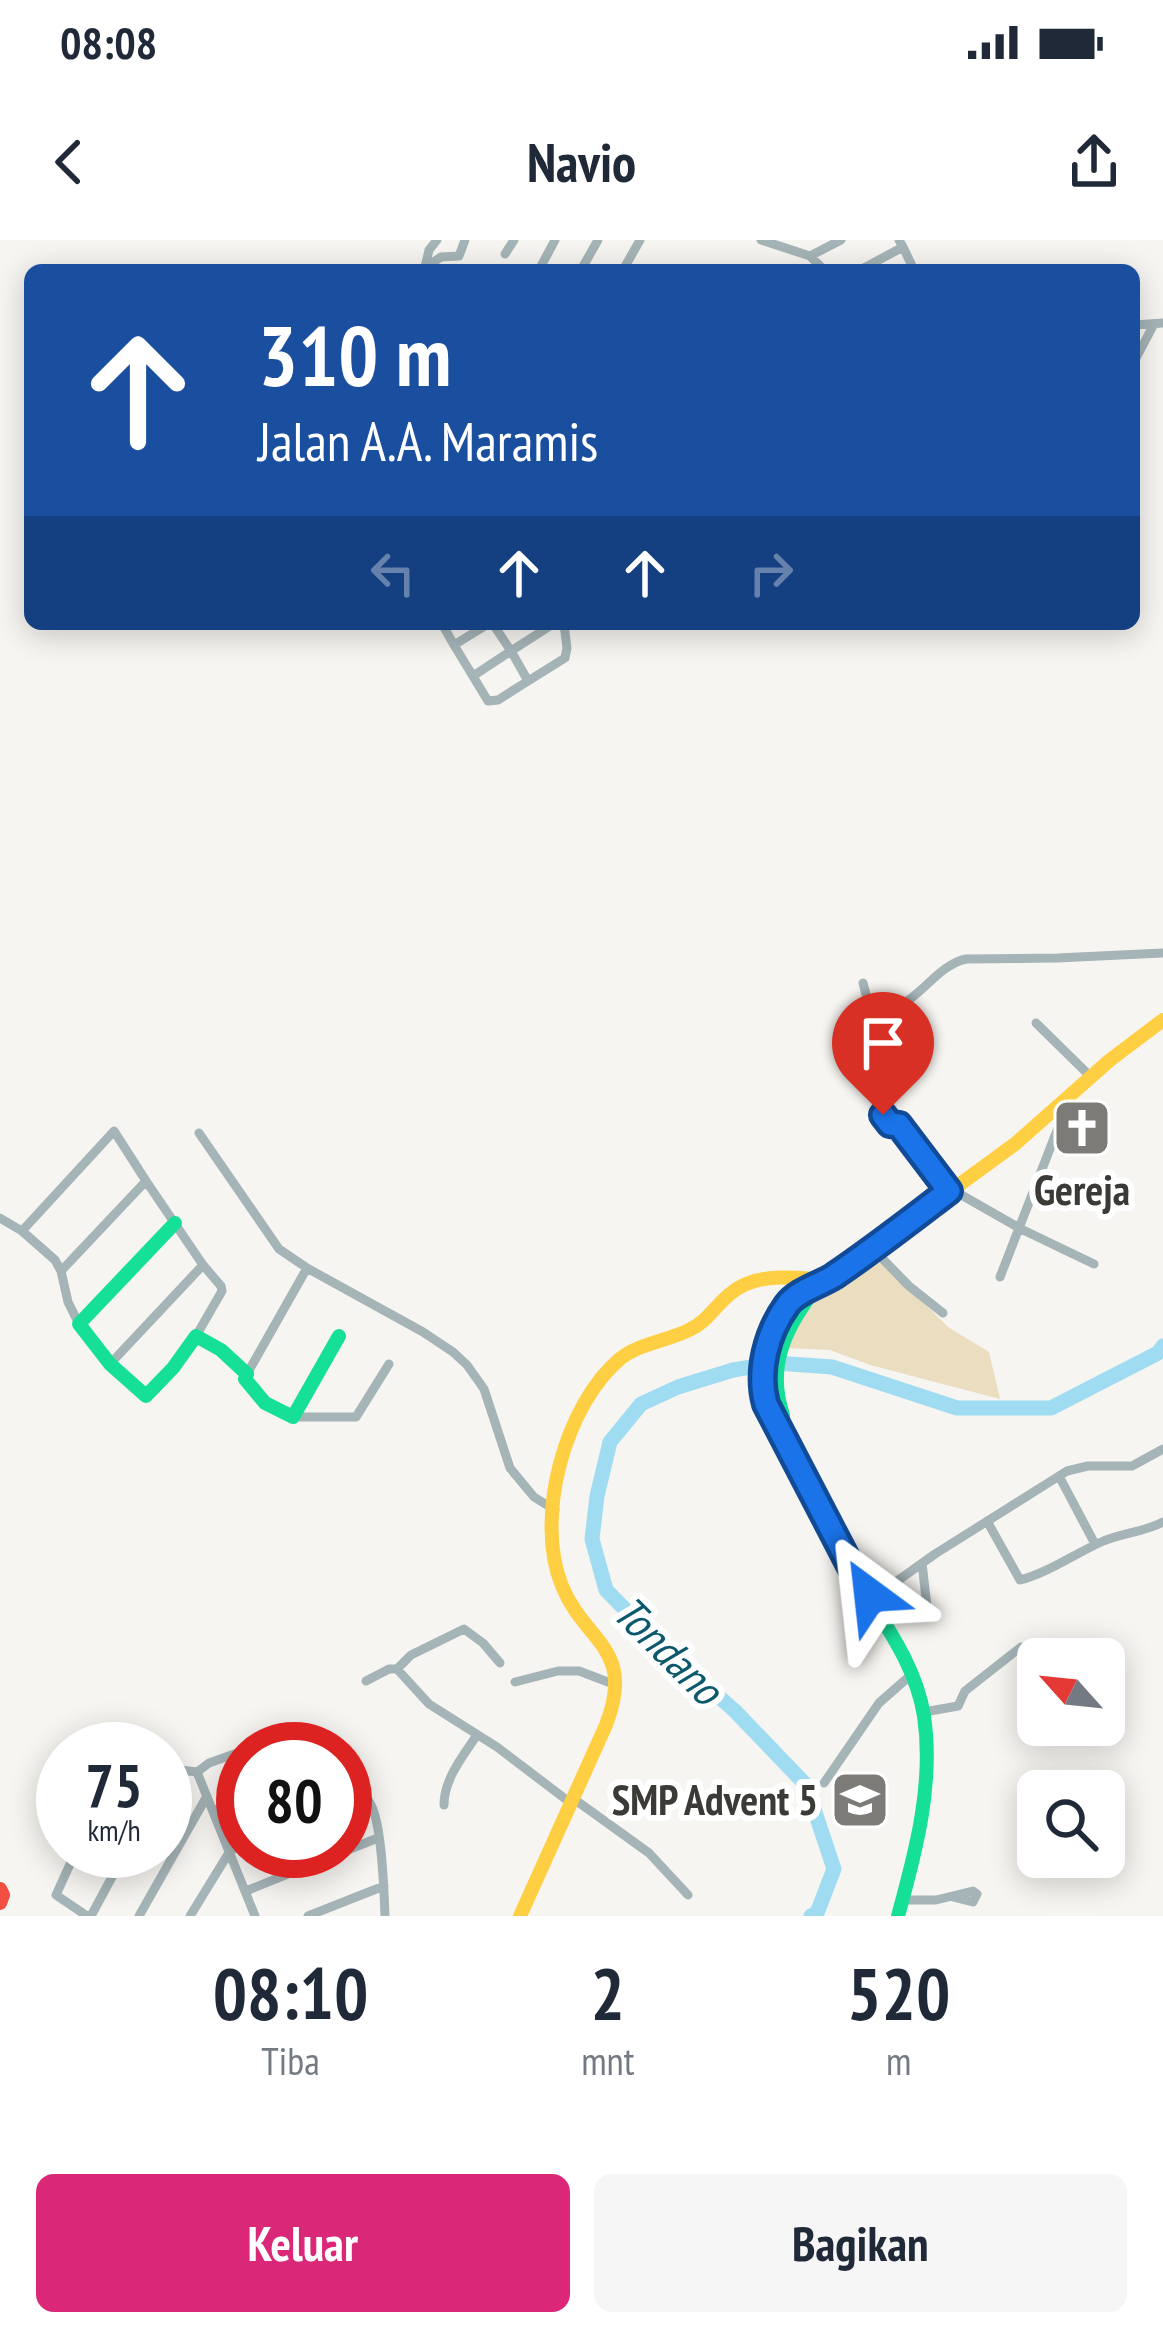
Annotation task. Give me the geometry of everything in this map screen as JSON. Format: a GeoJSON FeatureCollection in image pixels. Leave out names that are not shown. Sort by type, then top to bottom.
{"type":"FeatureCollection","features":[{"type":"Feature","properties":{"kind":"main road"},"geometry":{"type":"LineString","coordinates":[[900,1908],[919,1831],[924,1712],[912,1674],[768,1388],[785,1322],[822,1284],[1015,1144],[1163,1020]]}},
{"type":"Feature","properties":{"kind":"main road"},"geometry":{"type":"LineString","coordinates":[[175,1223],[80,1324],[110,1364],[146,1396],[196,1336],[220,1349],[247,1374],[245,1379],[256,1398],[293,1417],[339,1336]]}},
{"type":"Feature","properties":{"kind":"main road"},"geometry":{"type":"LineString","coordinates":[[520,1916],[608,1721],[616,1684],[614,1662],[560,1585],[552,1541],[562,1454],[572,1422],[606,1372],[639,1347],[695,1327],[737,1288],[760,1280],[822,1284]]}},
{"type":"Feature","properties":{"kind":"main road"},"geometry":{"type":"LineString","coordinates":[[0,1889],[0,1903]]}},
{"type":"Feature","properties":{"kind":"street"},"geometry":{"type":"LineString","coordinates":[[431,264],[441,257],[459,256],[465,240]]}},
{"type":"Feature","properties":{"kind":"street"},"geometry":{"type":"LineString","coordinates":[[505,254],[514,240]]}},
{"type":"Feature","properties":{"kind":"street"},"geometry":{"type":"LineString","coordinates":[[761,240],[786,243],[818,264]]}},
{"type":"Feature","properties":{"kind":"street"},"geometry":{"type":"LineString","coordinates":[[810,256],[841,240]]}},
{"type":"Feature","properties":{"kind":"street"},"geometry":{"type":"LineString","coordinates":[[869,264],[901,244]]}},
{"type":"Feature","properties":{"kind":"street"},"geometry":{"type":"LineString","coordinates":[[1140,353],[1159,323]]}},
{"type":"Feature","properties":{"kind":"street"},"geometry":{"type":"LineString","coordinates":[[445,630],[493,703],[565,658],[565,630]]}},
{"type":"Feature","properties":{"kind":"street"},"geometry":{"type":"LineString","coordinates":[[454,645],[480,630]]}},
{"type":"Feature","properties":{"kind":"street"},"geometry":{"type":"LineString","coordinates":[[494,630],[528,681]]}},
{"type":"Feature","properties":{"kind":"street"},"geometry":{"type":"LineString","coordinates":[[473,676],[544,630]]}},
{"type":"Feature","properties":{"kind":"street"},"geometry":{"type":"LineString","coordinates":[[864,1026],[882,1010],[896,1009],[922,992],[952,962],[1163,952]]}},
{"type":"Feature","properties":{"kind":"street"},"geometry":{"type":"LineString","coordinates":[[863,983],[867,998],[902,1035],[884,1118],[899,1125],[950,1190],[1094,1264]]}},
{"type":"Feature","properties":{"kind":"street"},"geometry":{"type":"LineString","coordinates":[[1036,1023],[1091,1077]]}},
{"type":"Feature","properties":{"kind":"street"},"geometry":{"type":"LineString","coordinates":[[1000,1277],[1058,1128],[1062,1104]]}},
{"type":"Feature","properties":{"kind":"street"},"geometry":{"type":"LineString","coordinates":[[22,1231],[114,1131],[221,1286],[196,1336]]}},
{"type":"Feature","properties":{"kind":"street"},"geometry":{"type":"LineString","coordinates":[[199,1133],[279,1249],[423,1332],[467,1365],[484,1389],[509,1468],[535,1497],[555,1510]]}},
{"type":"Feature","properties":{"kind":"street"},"geometry":{"type":"LineString","coordinates":[[61,1271],[146,1181]]}},
{"type":"Feature","properties":{"kind":"street"},"geometry":{"type":"LineString","coordinates":[[0,1218],[56,1260],[80,1324]]}},
{"type":"Feature","properties":{"kind":"street"},"geometry":{"type":"LineString","coordinates":[[873,1249],[908,1286],[943,1313]]}},
{"type":"Feature","properties":{"kind":"street"},"geometry":{"type":"LineString","coordinates":[[110,1364],[203,1265]]}},
{"type":"Feature","properties":{"kind":"street"},"geometry":{"type":"LineString","coordinates":[[247,1374],[308,1268]]}},
{"type":"Feature","properties":{"kind":"street"},"geometry":{"type":"LineString","coordinates":[[293,1417],[356,1418],[388,1364]]}},
{"type":"Feature","properties":{"kind":"street"},"geometry":{"type":"LineString","coordinates":[[869,1594],[1067,1471],[1132,1466],[1163,1449]]}},
{"type":"Feature","properties":{"kind":"street"},"geometry":{"type":"LineString","coordinates":[[1059,1476],[1095,1544]]}},
{"type":"Feature","properties":{"kind":"street"},"geometry":{"type":"LineString","coordinates":[[987,1520],[1020,1580],[1095,1544],[1144,1532],[1163,1522]]}},
{"type":"Feature","properties":{"kind":"street"},"geometry":{"type":"LineString","coordinates":[[922,1563],[928,1615]]}},
{"type":"Feature","properties":{"kind":"street"},"geometry":{"type":"LineString","coordinates":[[397,1670],[411,1655],[464,1629],[500,1663]]}},
{"type":"Feature","properties":{"kind":"street"},"geometry":{"type":"LineString","coordinates":[[924,1712],[958,1706],[965,1691],[1017,1650]]}},
{"type":"Feature","properties":{"kind":"street"},"geometry":{"type":"LineString","coordinates":[[366,1681],[389,1669],[397,1670],[429,1704],[649,1853],[688,1895]]}},
{"type":"Feature","properties":{"kind":"street"},"geometry":{"type":"LineString","coordinates":[[515,1682],[579,1671],[616,1684]]}},
{"type":"Feature","properties":{"kind":"street"},"geometry":{"type":"LineString","coordinates":[[824,1783],[879,1703],[912,1674]]}},
{"type":"Feature","properties":{"kind":"street"},"geometry":{"type":"LineString","coordinates":[[444,1805],[451,1777],[477,1735]]}},
{"type":"Feature","properties":{"kind":"street"},"geometry":{"type":"LineString","coordinates":[[192,1771],[216,1761]]}},
{"type":"Feature","properties":{"kind":"street"},"geometry":{"type":"LineString","coordinates":[[197,1772],[216,1816]]}},
{"type":"Feature","properties":{"kind":"street"},"geometry":{"type":"LineString","coordinates":[[139,1916],[207,1796]]}},
{"type":"Feature","properties":{"kind":"street"},"geometry":{"type":"LineString","coordinates":[[372,1808],[385,1916]]}},
{"type":"Feature","properties":{"kind":"street"},"geometry":{"type":"LineString","coordinates":[[372,1840],[378,1838]]}},
{"type":"Feature","properties":{"kind":"street"},"geometry":{"type":"LineString","coordinates":[[190,1916],[216,1874]]}},
{"type":"Feature","properties":{"kind":"street"},"geometry":{"type":"LineString","coordinates":[[63,1878],[56,1894],[89,1916],[111,1878]]}},
{"type":"Feature","properties":{"kind":"street"},"geometry":{"type":"LineString","coordinates":[[241,1878],[255,1916]]}},
{"type":"Feature","properties":{"kind":"street"},"geometry":{"type":"LineString","coordinates":[[240,1916],[248,1896],[287,1878]]}},
{"type":"Feature","properties":{"kind":"street"},"geometry":{"type":"LineString","coordinates":[[308,1916],[384,1886]]}},
{"type":"Feature","properties":{"kind":"street"},"geometry":{"type":"LineString","coordinates":[[900,1908],[953,1897]]}},
{"type":"Feature","properties":{"kind":"shaded area"},"geometry":{"type":"Polygon","coordinates":[[[872,1251],[948,1327],[989,1352],[1000,1399],[830,1350],[785,1348],[804,1305],[872,1251]]]}},
{"type":"Feature","properties":{"kind":"waterway","name":"Tondano"},"geometry":{"type":"LineString","coordinates":[[811,1916],[817,1913],[834,1869],[806,1785],[606,1590],[592,1539],[610,1442],[641,1404],[733,1370],[776,1363],[832,1367],[957,1408],[1051,1408],[1158,1353],[1163,1346]]}},
{"type":"Feature","properties":{"kind":"traffic: fast"},"geometry":{"type":"LineString","coordinates":[[898,1916],[925,1792],[924,1716],[904,1657],[851,1568],[766,1404],[763,1369],[770,1335],[787,1306],[937,1201]]}},
{"type":"Feature","properties":{"kind":"traffic: fast"},"geometry":{"type":"LineString","coordinates":[[175,1223],[79,1324],[110,1364],[146,1396],[196,1336],[221,1350],[247,1374],[245,1379],[265,1403],[293,1417],[339,1336]]}},
{"type":"Feature","properties":{"kind":"traffic: fast"},"geometry":{"type":"LineString","coordinates":[[783,1415],[777,1381],[781,1350],[813,1292]]}},
{"type":"Feature","properties":{"kind":"traffic: slow"},"geometry":{"type":"LineString","coordinates":[[937,1201],[1015,1144],[1163,1020]]}},
{"type":"Feature","properties":{"kind":"traffic: slow"},"geometry":{"type":"LineString","coordinates":[[520,1916],[614,1699],[611,1662],[572,1605],[554,1559],[554,1496],[570,1432],[601,1378],[621,1358],[695,1327],[741,1287],[776,1278],[827,1280]]}},
{"type":"Feature","properties":{"kind":"traffic: jam"},"geometry":{"type":"LineString","coordinates":[[0,1889],[0,1903]]}},
{"type":"Feature","properties":{"kind":"place","name":"Gereja"},"geometry":{"type":"Point","coordinates":[1082,1128]}},
{"type":"Feature","properties":{"kind":"place","name":"SMP Advent 5"},"geometry":{"type":"Point","coordinates":[860,1800]}},
{"type":"Feature","properties":{"kind":"route"},"geometry":{"type":"LineString","coordinates":[[870,1595],[766,1404],[762,1367],[788,1302],[873,1249],[949,1191],[899,1125],[890,1124],[883,1115]]}}]}
